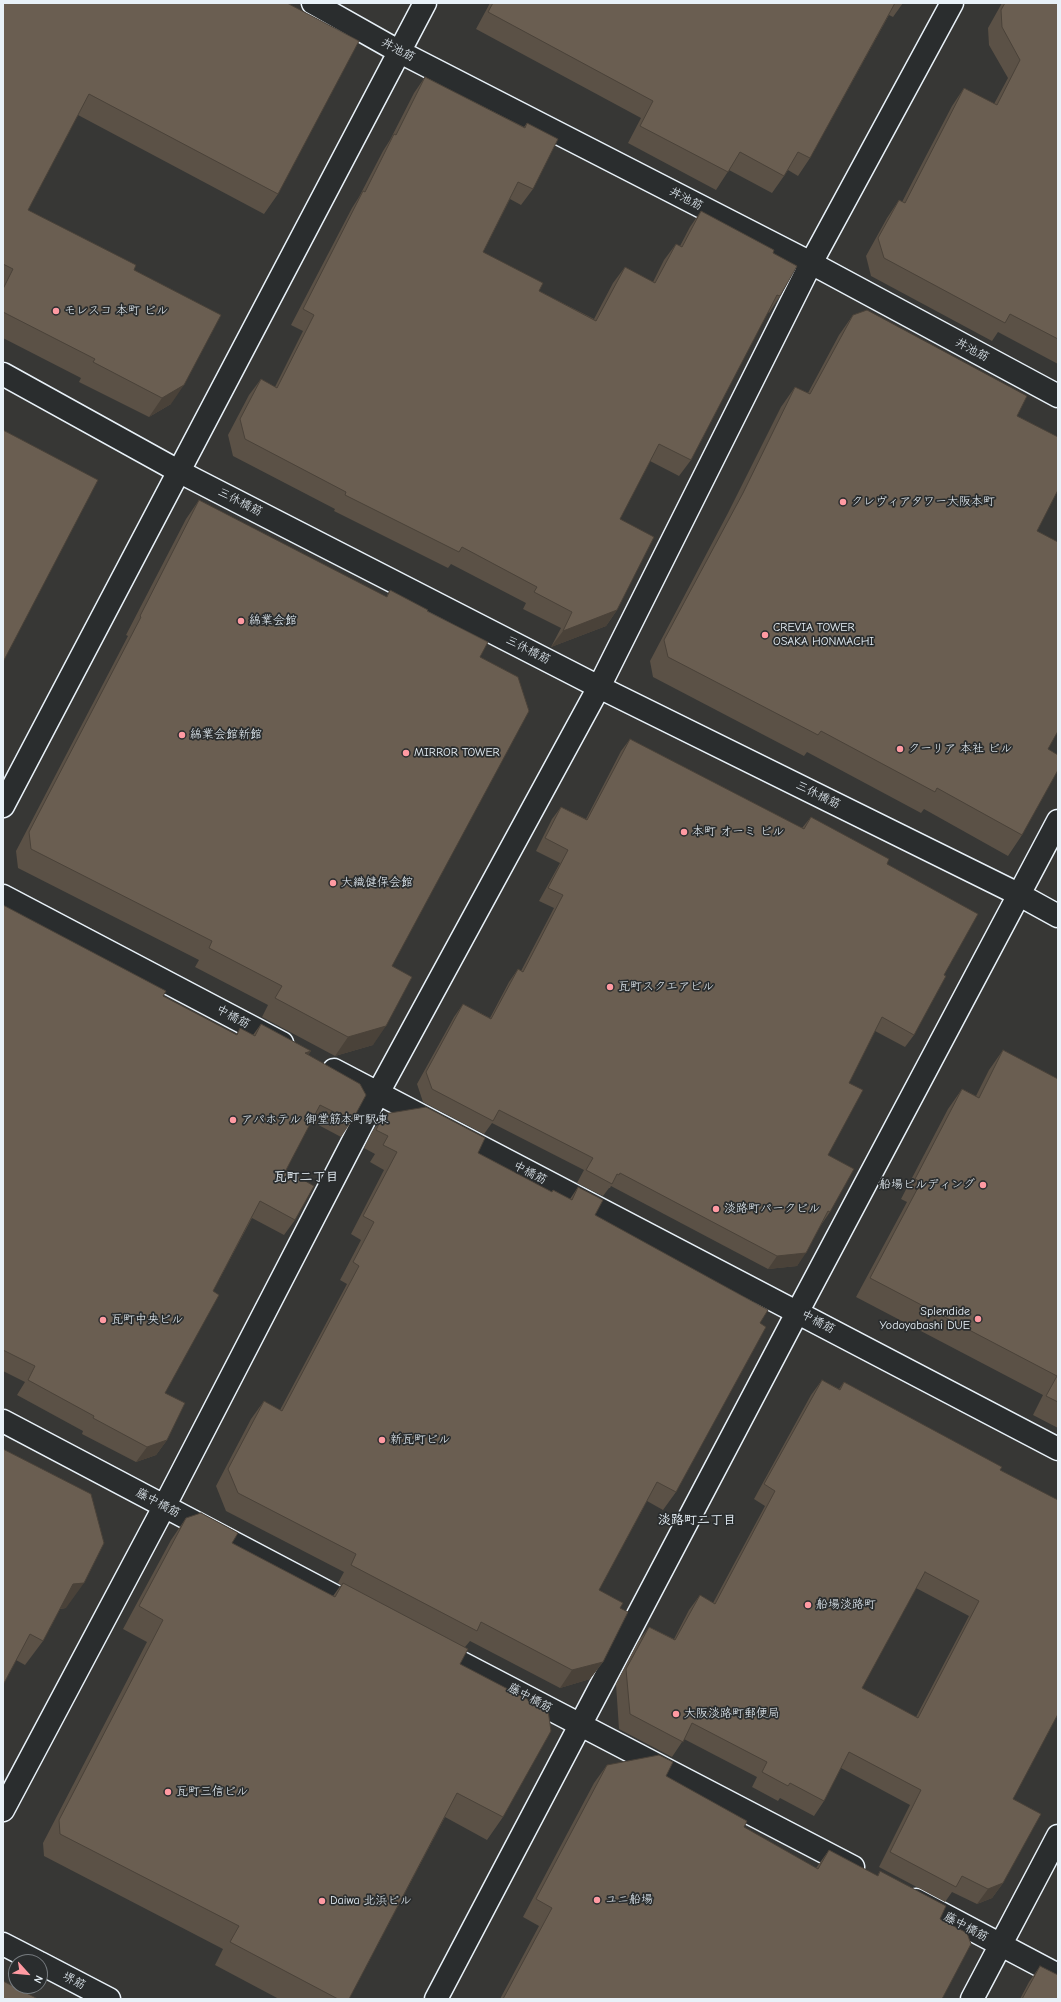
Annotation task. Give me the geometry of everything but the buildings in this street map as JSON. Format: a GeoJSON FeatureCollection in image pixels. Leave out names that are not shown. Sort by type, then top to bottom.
{"type":"FeatureCollection","features":[{"type":"Feature","properties":{"kind":"street","name":"丼池筋"},"geometry":{"type":"LineString","coordinates":[[313,3],[398,51],[811,263],[1058,396]]}},
{"type":"Feature","properties":{"kind":"street"},"geometry":{"type":"LineString","coordinates":[[3,806],[180,472],[398,51],[425,3]]}},
{"type":"Feature","properties":{"kind":"street"},"geometry":{"type":"LineString","coordinates":[[3,1810],[164,1507],[378,1094],[599,687],[811,263],[952,3]]}},
{"type":"Feature","properties":{"kind":"street","name":"三休橋筋"},"geometry":{"type":"LineString","coordinates":[[3,374],[180,472],[599,687],[1018,894],[1058,916]]}},
{"type":"Feature","properties":{"kind":"street"},"geometry":{"type":"LineString","coordinates":[[436,1999],[1018,894],[1058,821]]}},
{"type":"Feature","properties":{"kind":"street","name":"中橋筋"},"geometry":{"type":"LineString","coordinates":[[3,896],[378,1094],[798,1311],[1058,1448]]}},
{"type":"Feature","properties":{"kind":"street","name":"藤中橋筋"},"geometry":{"type":"LineString","coordinates":[[3,1421],[376,1618]]}},
{"type":"Feature","properties":{"kind":"street","name":"藤中橋筋"},"geometry":{"type":"LineString","coordinates":[[418,1640],[867,1875]]}},
{"type":"Feature","properties":{"kind":"street"},"geometry":{"type":"LineString","coordinates":[[972,1999],[1058,1836]]}},
{"type":"Feature","properties":{"kind":"street","name":"藤中橋筋"},"geometry":{"type":"LineString","coordinates":[[895,1889],[1058,1975]]}},
{"type":"Feature","properties":{"kind":"street","name":"堺筋"},"geometry":{"type":"LineString","coordinates":[[3,1944],[22,1954]]}},
{"type":"Feature","properties":{"kind":"street","name":"堺筋"},"geometry":{"type":"LineString","coordinates":[[48,1968],[109,1999]]}},
{"type":"Feature","properties":{"kind":"place","name":"モレスコ 本町 ビル"},"geometry":{"type":"Point","coordinates":[56,311]}},
{"type":"Feature","properties":{"kind":"place","name":"クレヴィアタワー大阪本町"},"geometry":{"type":"Point","coordinates":[843,502]}},
{"type":"Feature","properties":{"kind":"place","name":"綿業会館"},"geometry":{"type":"Point","coordinates":[241,621]}},
{"type":"Feature","properties":{"kind":"place","name":"CREVIA TOWER OSAKA HONMACHI"},"geometry":{"type":"Point","coordinates":[765,635]}},
{"type":"Feature","properties":{"kind":"place","name":"綿業会館新館"},"geometry":{"type":"Point","coordinates":[182,735]}},
{"type":"Feature","properties":{"kind":"place","name":"クーリア 本社 ビル"},"geometry":{"type":"Point","coordinates":[900,749]}},
{"type":"Feature","properties":{"kind":"place","name":"MIRROR TOWER"},"geometry":{"type":"Point","coordinates":[406,753]}},
{"type":"Feature","properties":{"kind":"place","name":"本町 オーミ ビル"},"geometry":{"type":"Point","coordinates":[684,832]}},
{"type":"Feature","properties":{"kind":"place","name":"大織健保会館"},"geometry":{"type":"Point","coordinates":[333,883]}},
{"type":"Feature","properties":{"kind":"place","name":"瓦町スクエアビル"},"geometry":{"type":"Point","coordinates":[610,987]}},
{"type":"Feature","properties":{"kind":"place","name":"アパホテル 御堂筋本町駅東"},"geometry":{"type":"Point","coordinates":[233,1120]}},
{"type":"Feature","properties":{"kind":"place","name":"船場ビルディング"},"geometry":{"type":"Point","coordinates":[983,1185]}},
{"type":"Feature","properties":{"kind":"place","name":"淡路町パークビル"},"geometry":{"type":"Point","coordinates":[716,1209]}},
{"type":"Feature","properties":{"kind":"place","name":"Splendide Yodoyabashi DUE"},"geometry":{"type":"Point","coordinates":[978,1319]}},
{"type":"Feature","properties":{"kind":"place","name":"瓦町中央ビル"},"geometry":{"type":"Point","coordinates":[103,1320]}},
{"type":"Feature","properties":{"kind":"place","name":"新瓦町ビル"},"geometry":{"type":"Point","coordinates":[382,1440]}},
{"type":"Feature","properties":{"kind":"place","name":"船場淡路町"},"geometry":{"type":"Point","coordinates":[808,1605]}},
{"type":"Feature","properties":{"kind":"place","name":"大阪淡路町郵便局"},"geometry":{"type":"Point","coordinates":[676,1714]}},
{"type":"Feature","properties":{"kind":"place","name":"瓦町三信ビル"},"geometry":{"type":"Point","coordinates":[168,1792]}},
{"type":"Feature","properties":{"kind":"place","name":"ユニ船場"},"geometry":{"type":"Point","coordinates":[597,1900]}},
{"type":"Feature","properties":{"kind":"place","name":"Daiwa 北浜ビル"},"geometry":{"type":"Point","coordinates":[322,1901]}},
{"type":"Feature","properties":{"kind":"district","name":"瓦町二丁目"},"geometry":{"type":"Point","coordinates":[306,1177]}},
{"type":"Feature","properties":{"kind":"district","name":"淡路町二丁目"},"geometry":{"type":"Point","coordinates":[697,1520]}}]}
